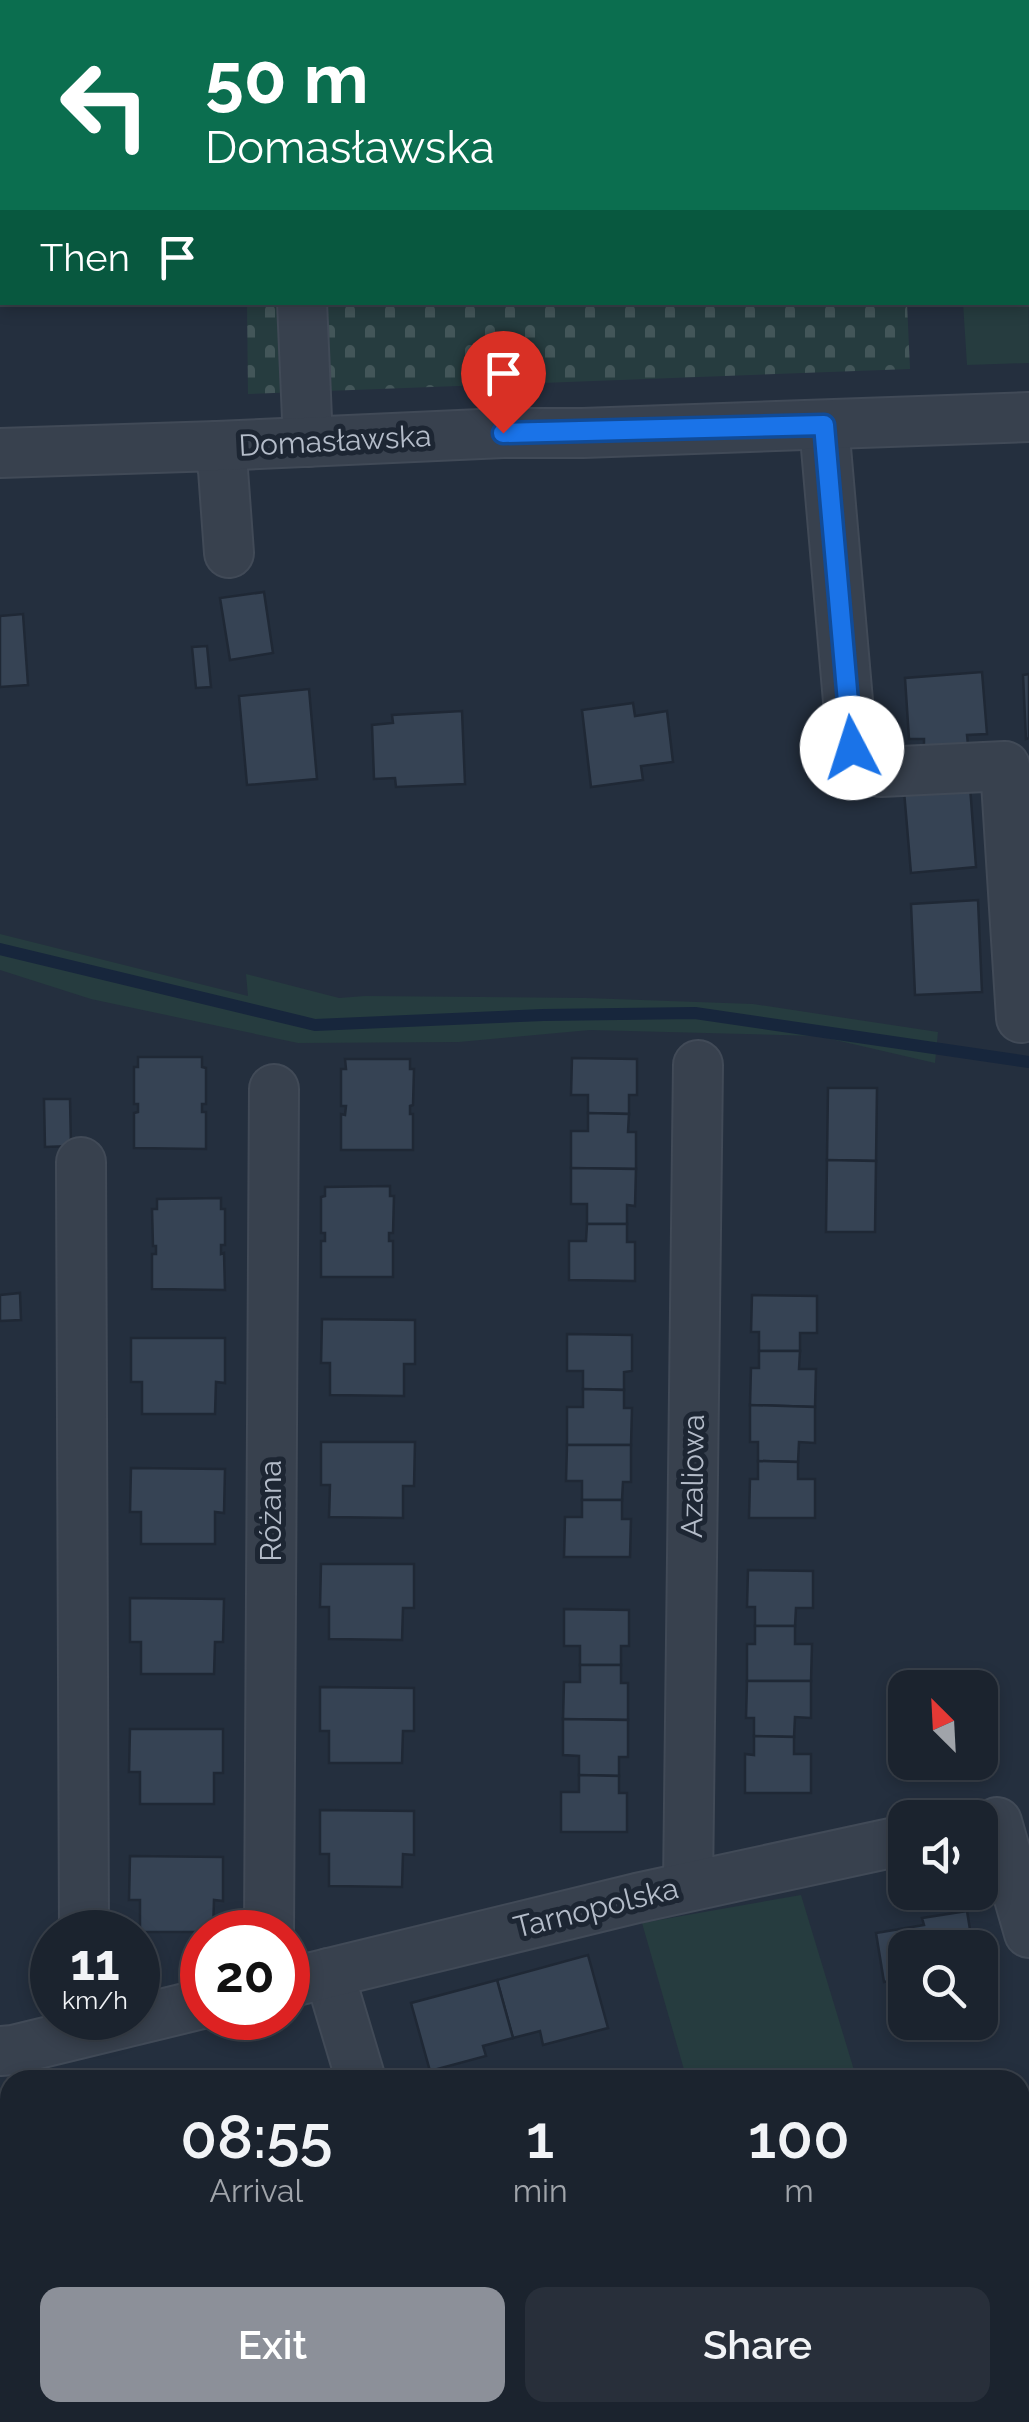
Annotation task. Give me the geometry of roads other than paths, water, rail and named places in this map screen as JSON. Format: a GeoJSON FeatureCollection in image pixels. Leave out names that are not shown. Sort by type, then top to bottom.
{"type":"FeatureCollection","features":[{"type":"Feature","properties":{"kind":"street"},"geometry":{"type":"LineString","coordinates":[[302,305],[308,442]]}},
{"type":"Feature","properties":{"kind":"street","name":"Domasławska"},"geometry":{"type":"LineString","coordinates":[[0,453],[1029,417]]}},
{"type":"Feature","properties":{"kind":"street"},"geometry":{"type":"LineString","coordinates":[[824,425],[852,748],[861,764],[880,772],[1005,766],[1021,1018]]}},
{"type":"Feature","properties":{"kind":"street"},"geometry":{"type":"LineString","coordinates":[[218,446],[229,553]]}},
{"type":"Feature","properties":{"kind":"street","name":"Azaliowa"},"geometry":{"type":"LineString","coordinates":[[688,1886],[698,1065]]}},
{"type":"Feature","properties":{"kind":"street","name":"Różana"},"geometry":{"type":"LineString","coordinates":[[269,1910],[274,1089]]}},
{"type":"Feature","properties":{"kind":"street"},"geometry":{"type":"LineString","coordinates":[[80,1162],[84,1910]]}},
{"type":"Feature","properties":{"kind":"street"},"geometry":{"type":"LineString","coordinates":[[1002,1820],[1029,1933]]}},
{"type":"Feature","properties":{"kind":"street","name":"Tarnopolska"},"geometry":{"type":"LineString","coordinates":[[310,1978],[688,1886],[888,1844]]}},
{"type":"Feature","properties":{"kind":"street"},"geometry":{"type":"LineString","coordinates":[[310,1982],[356,2070]]}},
{"type":"Feature","properties":{"kind":"street"},"geometry":{"type":"LineString","coordinates":[[0,2051],[41,2040]]}},
{"type":"Feature","properties":{"kind":"waterway"},"geometry":{"type":"LineString","coordinates":[[0,949],[315,1025],[695,1013],[1029,1062]]}}]}
